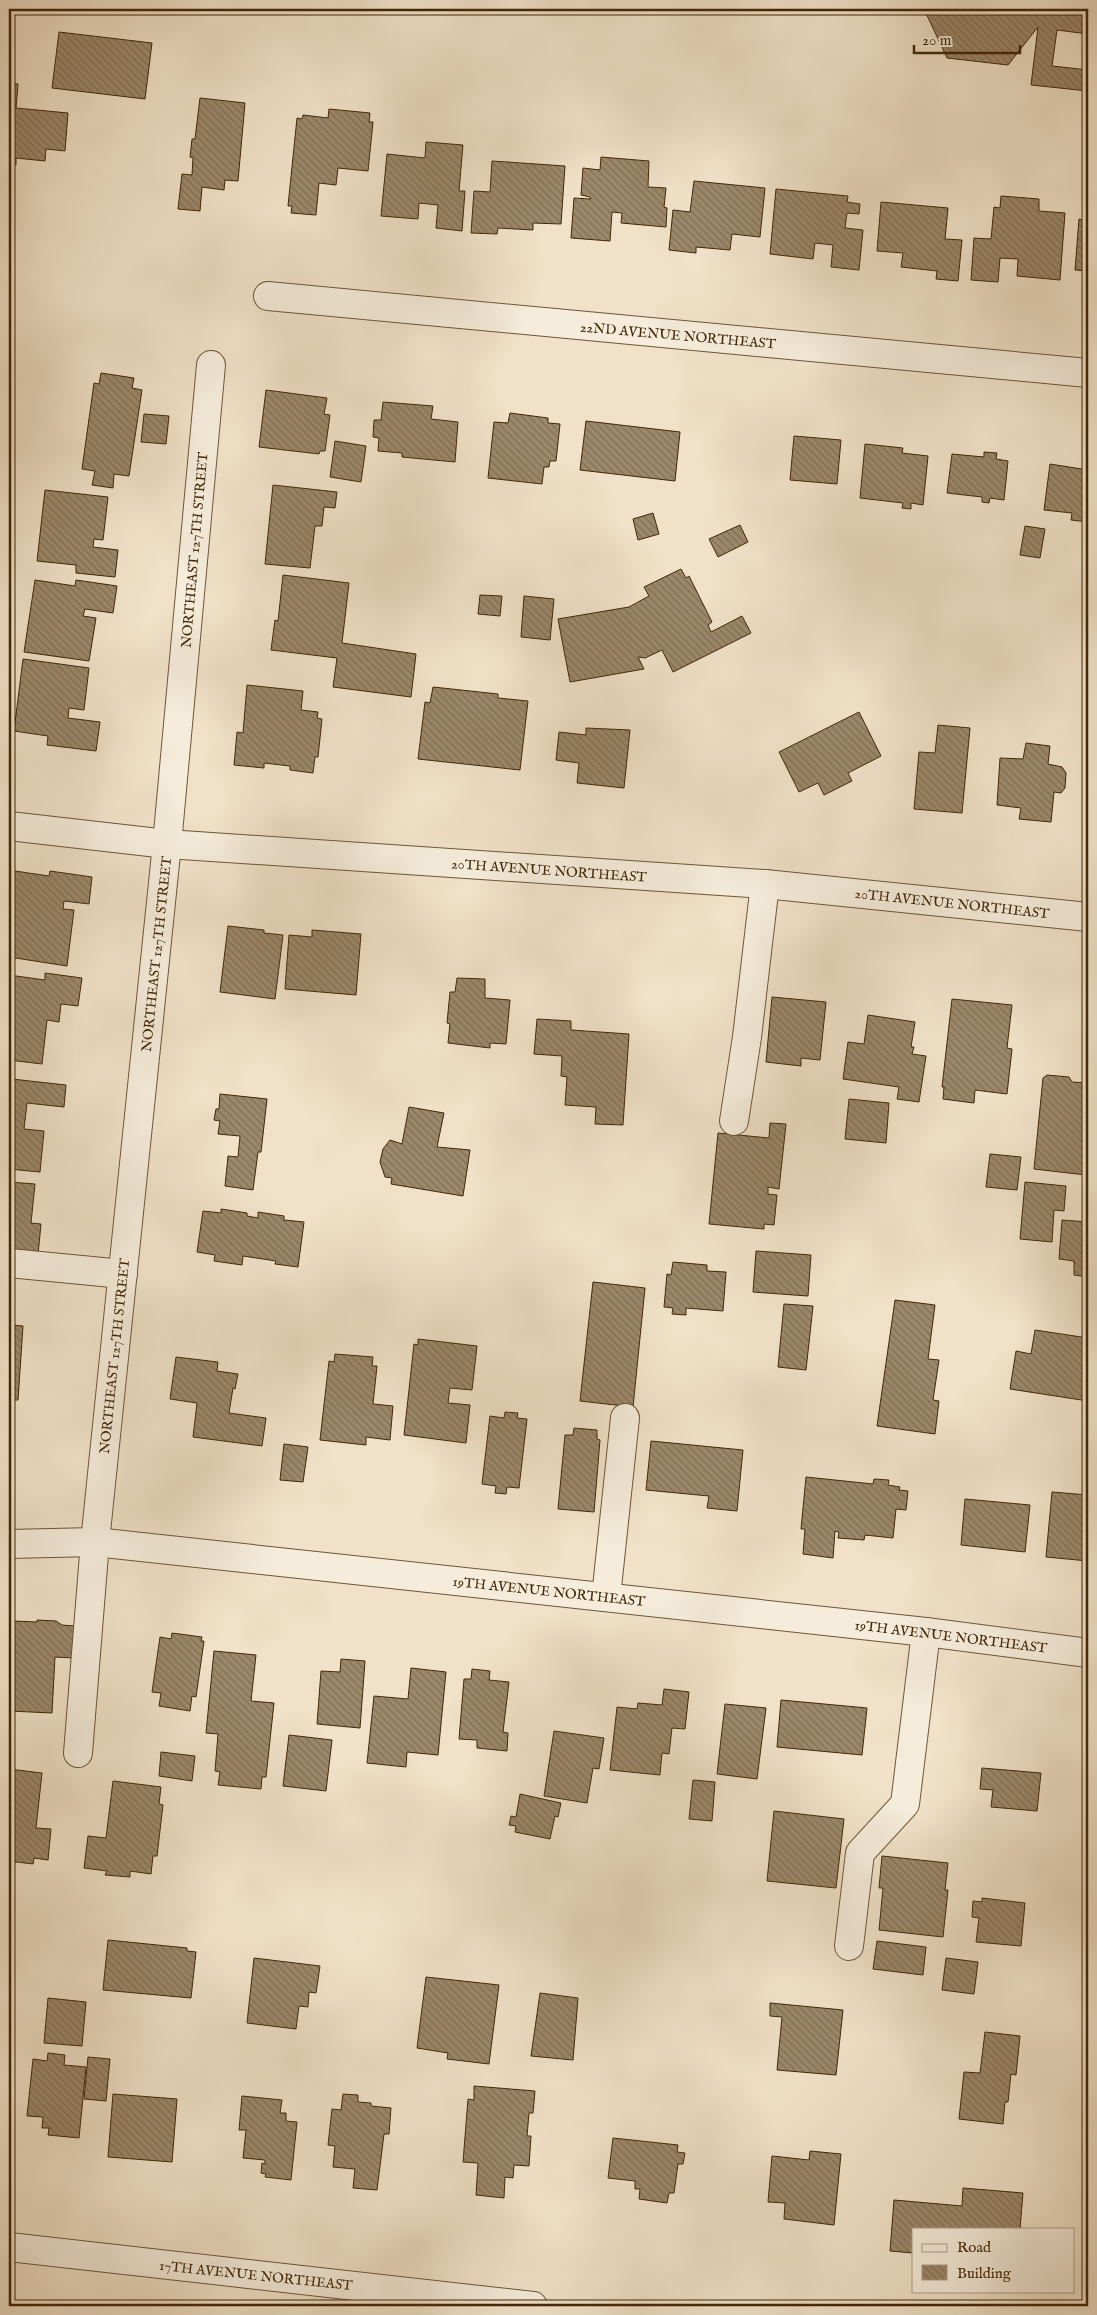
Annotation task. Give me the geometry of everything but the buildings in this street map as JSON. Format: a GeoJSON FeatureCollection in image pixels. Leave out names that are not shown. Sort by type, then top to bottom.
{"type":"FeatureCollection","features":[{"type":"Feature","properties":{"kind":"street","name":"22ND AVENUE NORTHEAST"},"geometry":{"type":"LineString","coordinates":[[268,296],[1088,373]]}},
{"type":"Feature","properties":{"kind":"street","name":"NORTHEAST 127TH STREET"},"geometry":{"type":"LineString","coordinates":[[78,1753],[95,1542],[167,844],[211,364]]}},
{"type":"Feature","properties":{"kind":"street","name":"20TH AVENUE NORTHEAST"},"geometry":{"type":"LineString","coordinates":[[9,826],[167,844],[765,884],[1088,917]]}},
{"type":"Feature","properties":{"kind":"street"},"geometry":{"type":"LineString","coordinates":[[734,1122],[747,1037],[765,884]]}},
{"type":"Feature","properties":{"kind":"street"},"geometry":{"type":"LineString","coordinates":[[9,1263],[123,1274]]}},
{"type":"Feature","properties":{"kind":"street"},"geometry":{"type":"LineString","coordinates":[[606,1597],[625,1418]]}},
{"type":"Feature","properties":{"kind":"street","name":"19TH AVENUE NORTHEAST"},"geometry":{"type":"LineString","coordinates":[[9,1544],[95,1542],[926,1632],[1088,1653]]}},
{"type":"Feature","properties":{"kind":"street"},"geometry":{"type":"LineString","coordinates":[[849,1946],[860,1853],[905,1804],[926,1632]]}},
{"type":"Feature","properties":{"kind":"street","name":"17TH AVENUE NORTHEAST"},"geometry":{"type":"LineString","coordinates":[[9,2247],[533,2306]]}}]}
